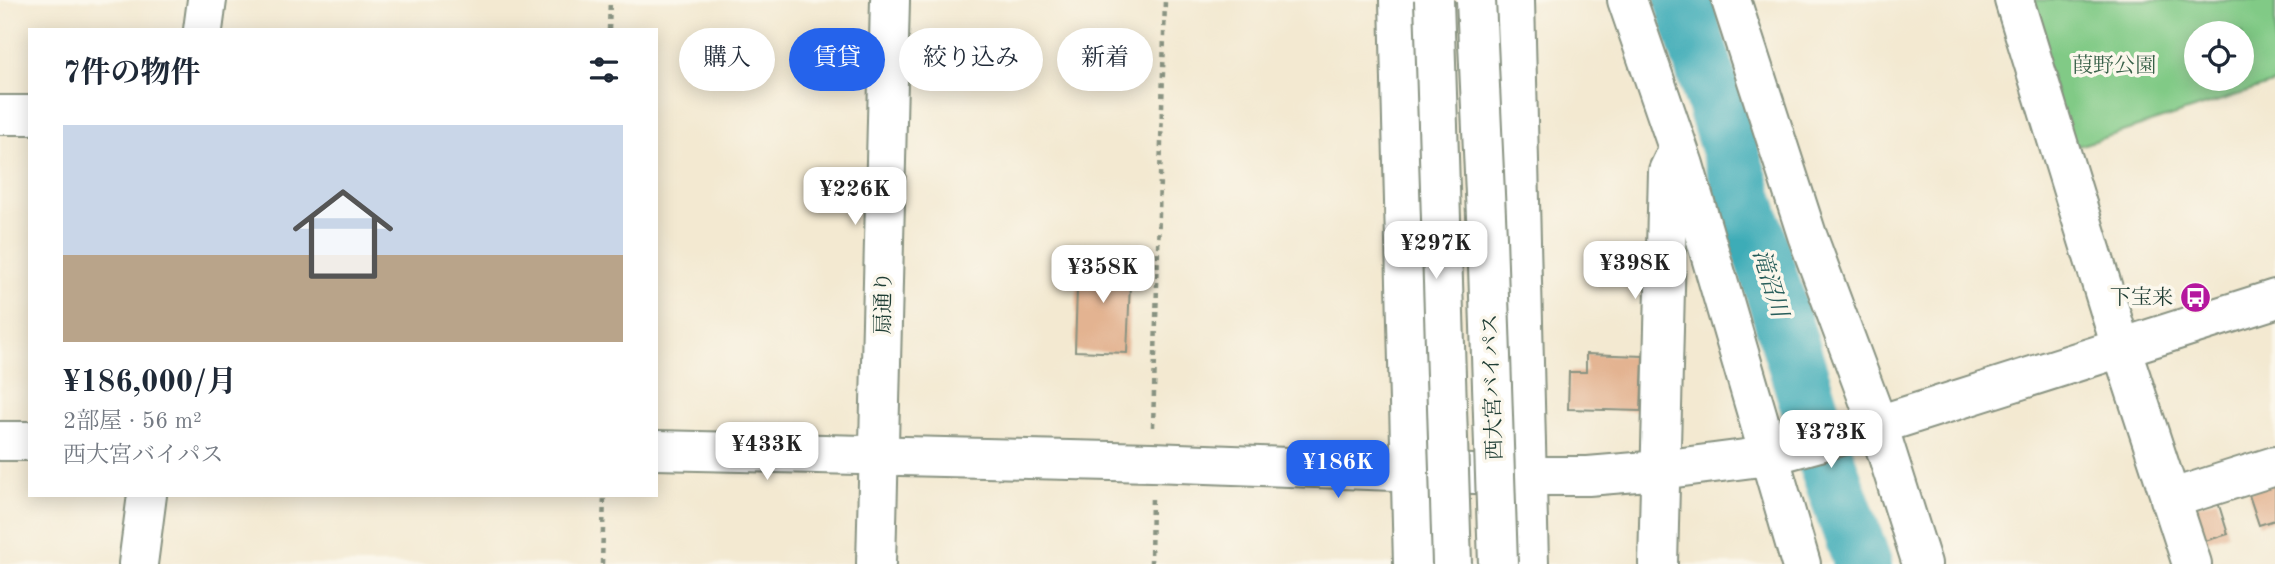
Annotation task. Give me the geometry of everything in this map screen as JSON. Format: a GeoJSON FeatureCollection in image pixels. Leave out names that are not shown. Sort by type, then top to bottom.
{"type":"FeatureCollection","features":[{"type":"Feature","properties":{"kind":"main road"},"geometry":{"type":"LineString","coordinates":[[203,28],[207,0]]}},
{"type":"Feature","properties":{"kind":"main road","name":"扇通り"},"geometry":{"type":"LineString","coordinates":[[876,564],[890,0]]}},
{"type":"Feature","properties":{"kind":"main road"},"geometry":{"type":"LineString","coordinates":[[1399,0],[1413,564]]}},
{"type":"Feature","properties":{"kind":"main road"},"geometry":{"type":"LineString","coordinates":[[1434,0],[1452,564]]}},
{"type":"Feature","properties":{"kind":"main road","name":"西大宮バイパス"},"geometry":{"type":"LineString","coordinates":[[1476,0],[1488,237],[1498,564]]}},
{"type":"Feature","properties":{"kind":"main road"},"geometry":{"type":"LineString","coordinates":[[1515,0],[1529,564]]}},
{"type":"Feature","properties":{"kind":"main road"},"geometry":{"type":"LineString","coordinates":[[1627,0],[1779,453],[1801,564]]}},
{"type":"Feature","properties":{"kind":"main road"},"geometry":{"type":"LineString","coordinates":[[1731,0],[1867,429],[1922,564]]}},
{"type":"Feature","properties":{"kind":"main road"},"geometry":{"type":"LineString","coordinates":[[2014,0],[2121,347],[2192,564]]}},
{"type":"Feature","properties":{"kind":"main road"},"geometry":{"type":"LineString","coordinates":[[0,115],[28,115]]}},
{"type":"Feature","properties":{"kind":"main road"},"geometry":{"type":"LineString","coordinates":[[1658,564],[1668,171],[1678,149]]}},
{"type":"Feature","properties":{"kind":"main road"},"geometry":{"type":"LineString","coordinates":[[658,450],[1153,462],[1527,476],[1588,476],[1660,470],[1779,453],[1867,429],[2275,299]]}},
{"type":"Feature","properties":{"kind":"main road"},"geometry":{"type":"LineString","coordinates":[[0,441],[28,441]]}},
{"type":"Feature","properties":{"kind":"main road"},"geometry":{"type":"LineString","coordinates":[[2170,499],[2275,466]]}},
{"type":"Feature","properties":{"kind":"main road"},"geometry":{"type":"LineString","coordinates":[[138,564],[147,497]]}},
{"type":"Feature","properties":{"kind":"path"},"geometry":{"type":"LineString","coordinates":[[609,28],[610,0]]}},
{"type":"Feature","properties":{"kind":"path"},"geometry":{"type":"LineString","coordinates":[[1151,564],[1165,0]]}},
{"type":"Feature","properties":{"kind":"path"},"geometry":{"type":"LineString","coordinates":[[602,564],[604,497]]}},
{"type":"Feature","properties":{"kind":"green space","name":"葭野公園"},"geometry":{"type":"Polygon","coordinates":[[[2025,0],[2275,0],[2275,83],[2254,90],[2254,21],[2184,21],[2184,91],[2250,91],[2072,148],[2025,0]]]}},
{"type":"Feature","properties":{"kind":"building"},"geometry":{"type":"Polygon","coordinates":[[[1078,258],[1131,260],[1127,353],[1075,351],[1078,258]]]}},
{"type":"Feature","properties":{"kind":"building"},"geometry":{"type":"Polygon","coordinates":[[[1586,354],[1643,356],[1641,411],[1568,409],[1569,372],[1586,372],[1586,354]]]}},
{"type":"Feature","properties":{"kind":"building"},"geometry":{"type":"Polygon","coordinates":[[[2275,483],[2275,520],[2259,525],[2248,492],[2275,483]]]}},
{"type":"Feature","properties":{"kind":"building"},"geometry":{"type":"Polygon","coordinates":[[[2217,499],[2228,534],[2192,545],[2181,510],[2217,499]]]}},
{"type":"Feature","properties":{"kind":"waterway","name":"滝沼川"},"geometry":{"type":"LineString","coordinates":[[1683,0],[1827,463],[1863,564]]}},
{"type":"Feature","properties":{"kind":"place","name":"下宝来"},"geometry":{"type":"Point","coordinates":[2196,297]}}]}
